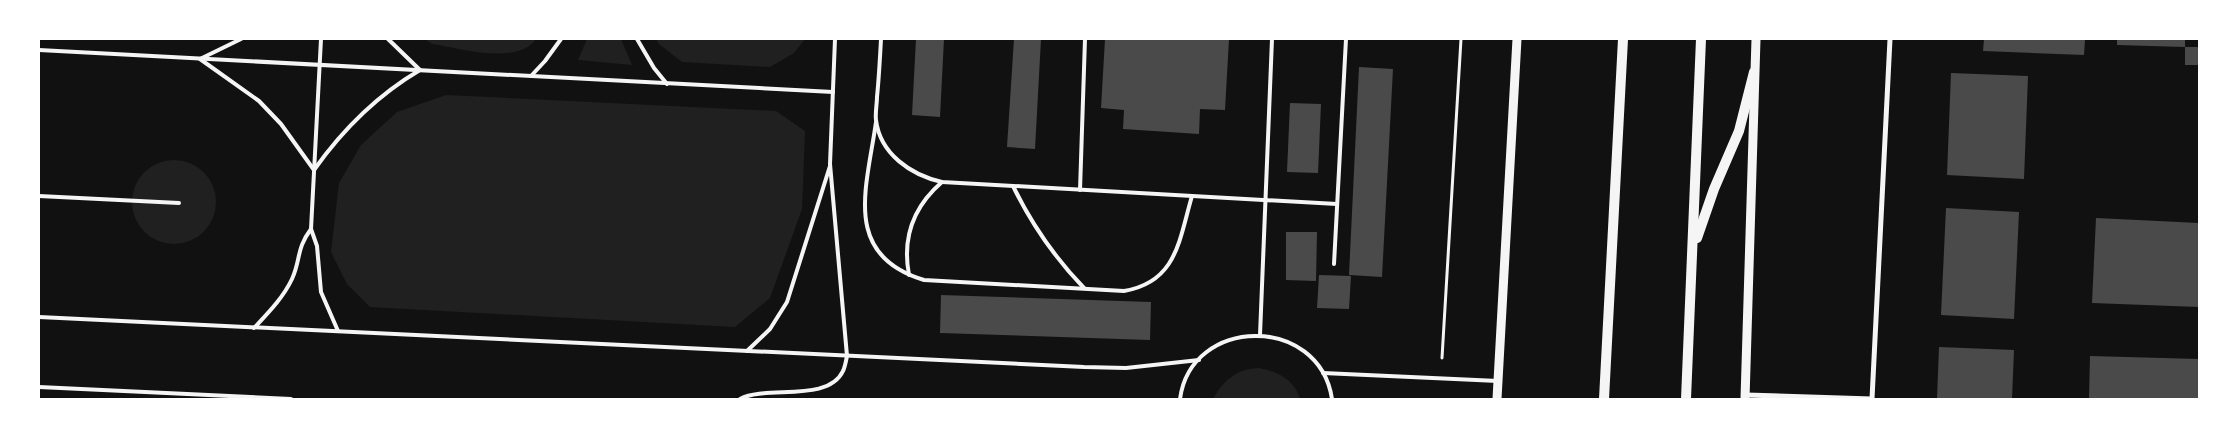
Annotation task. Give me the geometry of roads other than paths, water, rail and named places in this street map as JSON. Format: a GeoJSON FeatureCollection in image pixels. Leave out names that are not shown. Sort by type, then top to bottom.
{"type":"FeatureCollection","features":[{"type":"Feature","properties":{"kind":"main road"},"geometry":{"type":"LineString","coordinates":[[1604,399],[1623,39]]}},
{"type":"Feature","properties":{"kind":"main road"},"geometry":{"type":"LineString","coordinates":[[1686,399],[1701,39]]}},
{"type":"Feature","properties":{"kind":"main road"},"geometry":{"type":"LineString","coordinates":[[1693,248],[1714,189],[1739,131],[1754,72]]}},
{"type":"Feature","properties":{"kind":"street"},"geometry":{"type":"LineString","coordinates":[[1497,399],[1517,39]]}},
{"type":"Feature","properties":{"kind":"street"},"geometry":{"type":"LineString","coordinates":[[1756,39],[1746,397],[1872,399],[1890,39]]}},
{"type":"Feature","properties":{"kind":"lane"},"geometry":{"type":"LineString","coordinates":[[200,59],[241,39]]}},
{"type":"Feature","properties":{"kind":"lane"},"geometry":{"type":"LineString","coordinates":[[320,39],[311,229],[318,246],[321,292],[338,331]]}},
{"type":"Feature","properties":{"kind":"lane"},"geometry":{"type":"LineString","coordinates":[[388,39],[420,70]]}},
{"type":"Feature","properties":{"kind":"lane"},"geometry":{"type":"LineString","coordinates":[[531,76],[561,39]]}},
{"type":"Feature","properties":{"kind":"lane"},"geometry":{"type":"LineString","coordinates":[[637,39],[654,68],[667,84]]}},
{"type":"Feature","properties":{"kind":"lane"},"geometry":{"type":"LineString","coordinates":[[740,399],[756,393],[821,388],[835,380],[842,372],[847,356],[830,164],[835,39]]}},
{"type":"Feature","properties":{"kind":"lane"},"geometry":{"type":"LineString","coordinates":[[881,39],[876,120],[865,195],[866,228],[872,243],[882,257],[894,267],[909,275],[924,280],[1124,291],[1135,289],[1151,283],[1164,273],[1175,254],[1192,196]]}},
{"type":"Feature","properties":{"kind":"lane"},"geometry":{"type":"LineString","coordinates":[[1080,190],[1085,39]]}},
{"type":"Feature","properties":{"kind":"lane"},"geometry":{"type":"LineString","coordinates":[[1260,335],[1272,39]]}},
{"type":"Feature","properties":{"kind":"lane"},"geometry":{"type":"LineString","coordinates":[[1334,264],[1346,39]]}},
{"type":"Feature","properties":{"kind":"lane"},"geometry":{"type":"LineString","coordinates":[[39,50],[833,92]]}},
{"type":"Feature","properties":{"kind":"lane"},"geometry":{"type":"LineString","coordinates":[[200,59],[259,101],[281,124],[314,170]]}},
{"type":"Feature","properties":{"kind":"lane"},"geometry":{"type":"LineString","coordinates":[[314,170],[339,137],[361,113],[399,82],[420,70]]}},
{"type":"Feature","properties":{"kind":"lane"},"geometry":{"type":"LineString","coordinates":[[876,120],[884,142],[899,162],[911,172],[942,182],[1337,204]]}},
{"type":"Feature","properties":{"kind":"lane"},"geometry":{"type":"LineString","coordinates":[[747,351],[770,329],[788,302],[830,164]]}},
{"type":"Feature","properties":{"kind":"lane"},"geometry":{"type":"LineString","coordinates":[[909,275],[906,253],[909,231],[921,204],[942,182]]}},
{"type":"Feature","properties":{"kind":"lane"},"geometry":{"type":"LineString","coordinates":[[1013,186],[1041,238],[1085,289]]}},
{"type":"Feature","properties":{"kind":"lane"},"geometry":{"type":"LineString","coordinates":[[39,196],[179,203]]}},
{"type":"Feature","properties":{"kind":"lane"},"geometry":{"type":"LineString","coordinates":[[254,328],[281,298],[290,284],[296,269],[301,244],[311,229]]}},
{"type":"Feature","properties":{"kind":"lane"},"geometry":{"type":"LineString","coordinates":[[39,318],[1105,368],[1199,360]]}},
{"type":"Feature","properties":{"kind":"lane"},"geometry":{"type":"LineString","coordinates":[[1180,399],[1188,376],[1199,360],[1212,349],[1227,341],[1243,336],[1260,335],[1279,339],[1296,346],[1311,358],[1323,373],[1332,399]]}},
{"type":"Feature","properties":{"kind":"lane"},"geometry":{"type":"LineString","coordinates":[[1323,373],[1498,381]]}},
{"type":"Feature","properties":{"kind":"lane"},"geometry":{"type":"LineString","coordinates":[[39,387],[292,399]]}}]}
